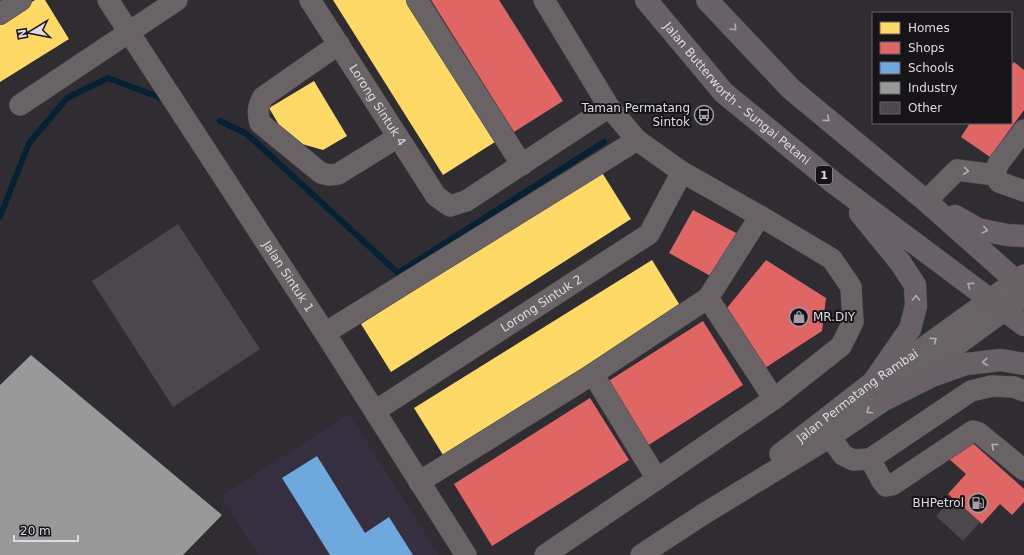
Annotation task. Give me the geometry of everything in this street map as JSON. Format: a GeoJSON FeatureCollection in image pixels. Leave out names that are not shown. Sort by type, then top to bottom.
{"type":"FeatureCollection","features":[{"type":"Feature","properties":{"kind":"highway","name":"Jalan Butterworth - Sungai Petani"},"geometry":{"type":"LineString","coordinates":[[646,0],[724,93],[834,183],[1024,325]]}},
{"type":"Feature","properties":{"kind":"highway"},"geometry":{"type":"LineString","coordinates":[[707,0],[791,89],[926,201],[1022,285]]}},
{"type":"Feature","properties":{"kind":"highway"},"geometry":{"type":"LineString","coordinates":[[834,183],[900,262],[916,285],[916,306],[910,328],[874,381]]}},
{"type":"Feature","properties":{"kind":"highway"},"geometry":{"type":"LineString","coordinates":[[926,201],[978,229],[1007,235],[1024,236]]}},
{"type":"Feature","properties":{"kind":"highway"},"geometry":{"type":"LineString","coordinates":[[886,399],[932,376],[966,364],[1001,360],[1024,364]]}},
{"type":"Feature","properties":{"kind":"street"},"geometry":{"type":"LineString","coordinates":[[0,14],[21,0]]}},
{"type":"Feature","properties":{"kind":"street","name":"Jalan Sintuk 1"},"geometry":{"type":"LineString","coordinates":[[108,0],[325,333],[466,555]]}},
{"type":"Feature","properties":{"kind":"street"},"geometry":{"type":"LineString","coordinates":[[20,105],[177,0]]}},
{"type":"Feature","properties":{"kind":"street","name":"Lorong Sintuk 4"},"geometry":{"type":"LineString","coordinates":[[310,0],[436,196],[450,206],[466,201],[522,165]]}},
{"type":"Feature","properties":{"kind":"street"},"geometry":{"type":"LineString","coordinates":[[417,0],[522,165],[609,107]]}},
{"type":"Feature","properties":{"kind":"street"},"geometry":{"type":"LineString","coordinates":[[544,0],[609,107],[637,140],[682,172],[832,259],[851,287],[853,322],[841,346],[774,399],[545,555]]}},
{"type":"Feature","properties":{"kind":"street"},"geometry":{"type":"LineString","coordinates":[[339,44],[263,97],[259,104],[257,114],[260,123],[320,173],[329,175],[338,174],[398,138]]}},
{"type":"Feature","properties":{"kind":"street"},"geometry":{"type":"LineString","coordinates":[[1024,130],[998,164],[995,175],[999,182],[1024,191]]}},
{"type":"Feature","properties":{"kind":"street"},"geometry":{"type":"LineString","coordinates":[[325,333],[637,140]]}},
{"type":"Feature","properties":{"kind":"street"},"geometry":{"type":"LineString","coordinates":[[926,201],[957,170],[995,175]]}},
{"type":"Feature","properties":{"kind":"street","name":"Lorong Sintuk 2"},"geometry":{"type":"LineString","coordinates":[[375,411],[649,234],[682,172]]}},
{"type":"Feature","properties":{"kind":"street"},"geometry":{"type":"LineString","coordinates":[[419,482],[593,374],[708,298],[760,216]]}},
{"type":"Feature","properties":{"kind":"street","name":"Jalan Permatang Rambai"},"geometry":{"type":"LineString","coordinates":[[641,555],[702,515],[830,437],[886,399],[927,367],[1022,285]]}},
{"type":"Feature","properties":{"kind":"street"},"geometry":{"type":"LineString","coordinates":[[708,298],[774,399]]}},
{"type":"Feature","properties":{"kind":"street","name":"Jalan Permatang Rambai"},"geometry":{"type":"LineString","coordinates":[[702,515],[874,381],[916,353],[997,305]]}},
{"type":"Feature","properties":{"kind":"street"},"geometry":{"type":"LineString","coordinates":[[593,374],[657,480]]}},
{"type":"Feature","properties":{"kind":"street"},"geometry":{"type":"LineString","coordinates":[[830,437],[844,455],[853,460],[870,459],[971,390],[992,386],[1014,387],[1024,391]]}},
{"type":"Feature","properties":{"kind":"street"},"geometry":{"type":"LineString","coordinates":[[870,459],[886,486],[892,485],[973,431],[979,433],[1024,470]]}},
{"type":"Feature","properties":{"kind":"shaded area"},"geometry":{"type":"Polygon","coordinates":[[[349,414],[439,555],[258,555],[221,496],[349,414]]]}},
{"type":"Feature","properties":{"kind":"building: Homes"},"geometry":{"type":"Polygon","coordinates":[[[35,0],[45,0],[69,39],[0,82],[0,21],[35,0]]]}},
{"type":"Feature","properties":{"kind":"building: Homes"},"geometry":{"type":"Polygon","coordinates":[[[333,0],[406,0],[495,142],[443,175],[333,0]]]}},
{"type":"Feature","properties":{"kind":"building: Homes"},"geometry":{"type":"Polygon","coordinates":[[[314,81],[347,136],[323,150],[288,140],[269,108],[314,81]]]}},
{"type":"Feature","properties":{"kind":"building: Homes"},"geometry":{"type":"Polygon","coordinates":[[[601,171],[631,219],[391,372],[361,324],[601,171]]]}},
{"type":"Feature","properties":{"kind":"building: Homes"},"geometry":{"type":"Polygon","coordinates":[[[652,260],[681,307],[443,455],[414,408],[652,260]]]}},
{"type":"Feature","properties":{"kind":"building: Shops"},"geometry":{"type":"Polygon","coordinates":[[[431,0],[499,0],[563,101],[514,132],[431,0]]]}},
{"type":"Feature","properties":{"kind":"building: Shops"},"geometry":{"type":"Polygon","coordinates":[[[1014,62],[1024,70],[1024,110],[990,157],[961,137],[969,124],[1012,124],[1012,65],[1014,62]]]}},
{"type":"Feature","properties":{"kind":"building: Shops"},"geometry":{"type":"Polygon","coordinates":[[[693,210],[738,234],[714,278],[669,253],[693,210]]]}},
{"type":"Feature","properties":{"kind":"building: Shops"},"geometry":{"type":"Polygon","coordinates":[[[766,260],[826,298],[822,331],[765,368],[727,308],[766,260]]]}},
{"type":"Feature","properties":{"kind":"building: Shops"},"geometry":{"type":"Polygon","coordinates":[[[703,321],[743,385],[647,446],[607,382],[703,321]]]}},
{"type":"Feature","properties":{"kind":"building: Shops"},"geometry":{"type":"Polygon","coordinates":[[[590,398],[629,460],[492,546],[454,484],[590,398]]]}},
{"type":"Feature","properties":{"kind":"building: Shops"},"geometry":{"type":"Polygon","coordinates":[[[966,437],[1024,489],[1024,502],[1012,515],[1000,504],[982,524],[948,494],[966,474],[948,458],[966,437]]]}},
{"type":"Feature","properties":{"kind":"building: Schools"},"geometry":{"type":"Polygon","coordinates":[[[317,456],[365,533],[389,517],[413,555],[330,555],[282,478],[317,456]]]}},
{"type":"Feature","properties":{"kind":"building: Industry"},"geometry":{"type":"Polygon","coordinates":[[[31,355],[222,515],[183,555],[0,555],[0,385],[31,355]]]}},
{"type":"Feature","properties":{"kind":"building: Other"},"geometry":{"type":"Polygon","coordinates":[[[178,224],[260,349],[173,407],[92,281],[178,224]]]}},
{"type":"Feature","properties":{"kind":"building: Other"},"geometry":{"type":"Polygon","coordinates":[[[953,498],[980,522],[963,541],[936,516],[953,498]]]}},
{"type":"Feature","properties":{"kind":"waterway"},"geometry":{"type":"LineString","coordinates":[[0,217],[29,143],[67,98],[108,78],[164,99]]}},
{"type":"Feature","properties":{"kind":"waterway"},"geometry":{"type":"LineString","coordinates":[[220,121],[247,134],[398,273],[604,142]]}},
{"type":"Feature","properties":{"kind":"place","name":"Taman Permatang Sintok"},"geometry":{"type":"Point","coordinates":[704,115]}},
{"type":"Feature","properties":{"kind":"place","name":"MR.DIY"},"geometry":{"type":"Point","coordinates":[799,317]}},
{"type":"Feature","properties":{"kind":"place","name":"BHPetrol"},"geometry":{"type":"Point","coordinates":[978,503]}}]}
